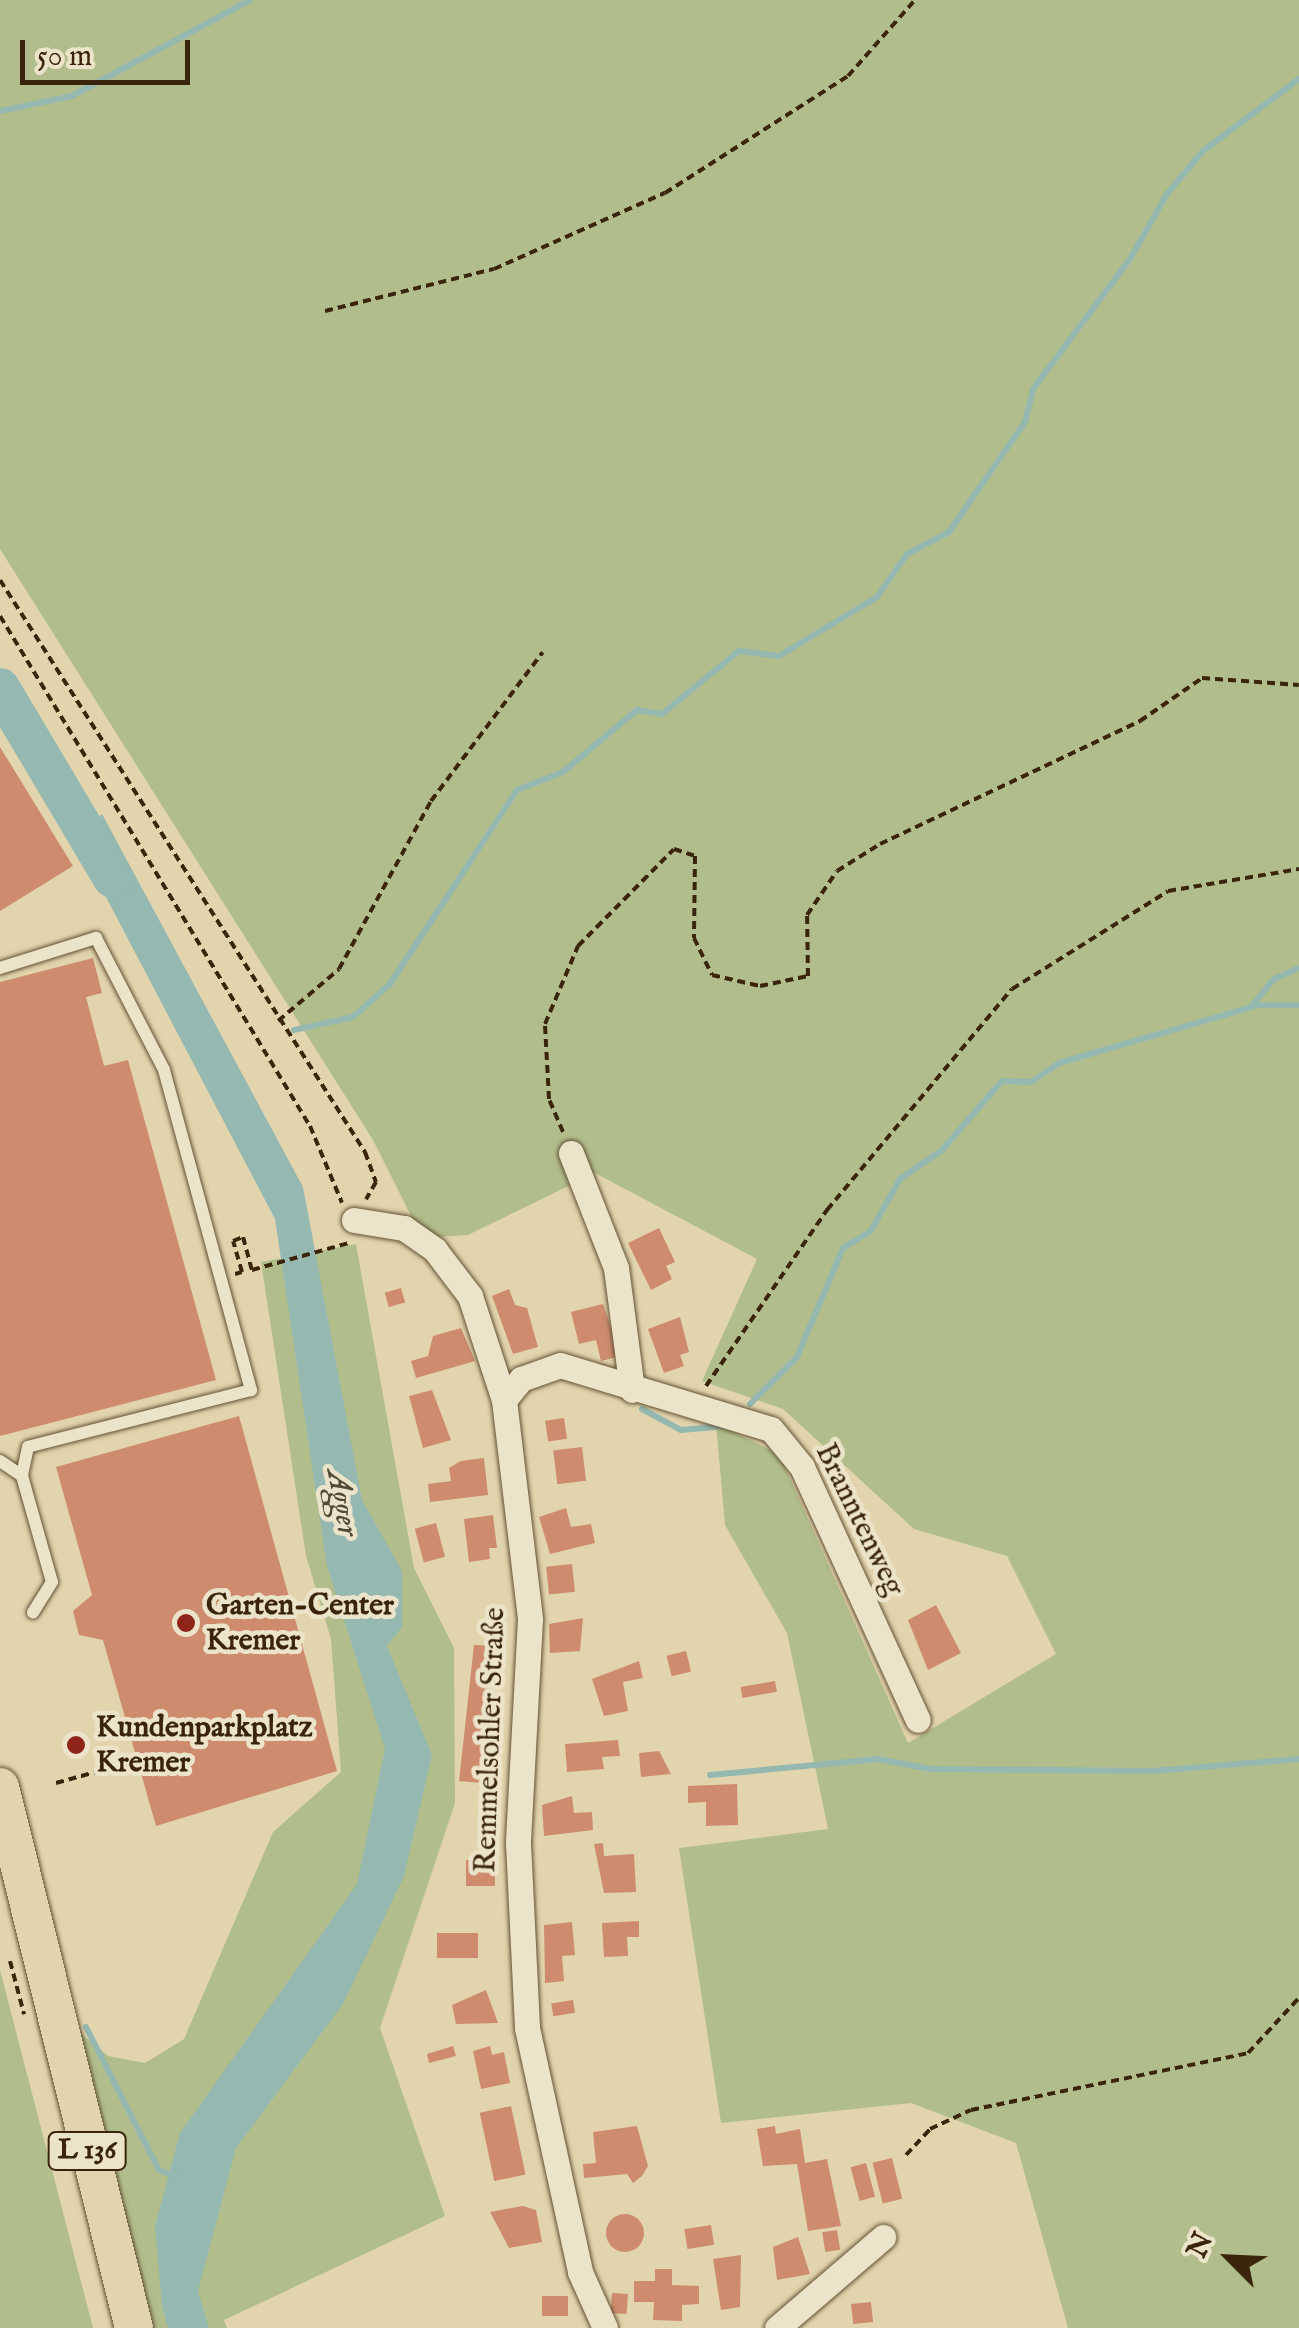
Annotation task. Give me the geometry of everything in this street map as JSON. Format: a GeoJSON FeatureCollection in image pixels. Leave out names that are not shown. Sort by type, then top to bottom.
{"type":"FeatureCollection","features":[{"type":"Feature","properties":{"kind":"main road","name":"L 136"},"geometry":{"type":"LineString","coordinates":[[0,1787],[134,2328]]}},
{"type":"Feature","properties":{"kind":"street"},"geometry":{"type":"LineString","coordinates":[[571,1153],[616,1268],[632,1390]]}},
{"type":"Feature","properties":{"kind":"street","name":"Remmelsohler Straße"},"geometry":{"type":"LineString","coordinates":[[354,1220],[404,1228],[435,1250],[470,1296],[504,1400],[530,1619],[518,1843],[527,2028],[580,2272],[605,2328]]}},
{"type":"Feature","properties":{"kind":"street","name":"Branntenweg"},"geometry":{"type":"LineString","coordinates":[[504,1400],[521,1380],[560,1365],[632,1390],[694,1402],[771,1429],[802,1467],[918,1720]]}},
{"type":"Feature","properties":{"kind":"street"},"geometry":{"type":"LineString","coordinates":[[778,2328],[883,2237]]}},
{"type":"Feature","properties":{"kind":"lane"},"geometry":{"type":"LineString","coordinates":[[0,968],[96,938],[164,1070],[226,1277],[251,1390],[28,1447],[22,1476],[52,1582],[33,1612]]}},
{"type":"Feature","properties":{"kind":"lane"},"geometry":{"type":"LineString","coordinates":[[0,1461],[22,1476]]}},
{"type":"Feature","properties":{"kind":"path"},"geometry":{"type":"LineString","coordinates":[[326,311],[494,268],[666,193],[848,76],[914,0]]}},
{"type":"Feature","properties":{"kind":"path"},"geometry":{"type":"LineString","coordinates":[[0,580],[365,1152],[376,1182],[354,1220]]}},
{"type":"Feature","properties":{"kind":"path"},"geometry":{"type":"LineString","coordinates":[[0,616],[310,1126],[354,1220]]}},
{"type":"Feature","properties":{"kind":"path"},"geometry":{"type":"LineString","coordinates":[[278,1021],[339,969],[431,801],[544,652]]}},
{"type":"Feature","properties":{"kind":"path"},"geometry":{"type":"LineString","coordinates":[[571,1153],[549,1099],[546,1024],[578,946],[674,849],[695,856],[694,938],[712,974],[760,986],[808,976],[807,915],[837,871],[880,844],[1140,721],[1202,678],[1299,685]]}},
{"type":"Feature","properties":{"kind":"path"},"geometry":{"type":"LineString","coordinates":[[694,1402],[826,1210],[1012,988],[1168,891],[1299,869]]}},
{"type":"Feature","properties":{"kind":"path"},"geometry":{"type":"LineString","coordinates":[[226,1277],[242,1272],[232,1241],[243,1237],[252,1270],[330,1250]]}},
{"type":"Feature","properties":{"kind":"path"},"geometry":{"type":"LineString","coordinates":[[56,1784],[110,1768]]}},
{"type":"Feature","properties":{"kind":"path"},"geometry":{"type":"LineString","coordinates":[[906,2155],[930,2129],[972,2110],[1248,2053],[1299,1998]]}},
{"type":"Feature","properties":{"kind":"green space"},"geometry":{"type":"Polygon","coordinates":[[[0,0],[1299,0],[1299,2328],[1068,2328],[1016,2143],[911,2103],[721,2123],[679,1848],[828,1829],[787,1633],[725,1525],[716,1424],[779,1454],[908,1743],[1056,1654],[1007,1556],[914,1529],[783,1409],[702,1381],[757,1259],[595,1173],[468,1235],[422,1238],[373,1140],[0,549],[0,0]]]}},
{"type":"Feature","properties":{"kind":"green space"},"geometry":{"type":"Polygon","coordinates":[[[356,1244],[414,1568],[454,1648],[455,1803],[380,2028],[445,2216],[224,2320],[227,2328],[153,2328],[76,2029],[108,2056],[145,2063],[184,2039],[273,1832],[341,1772],[331,1639],[306,1556],[261,1262],[356,1244]]]}},
{"type":"Feature","properties":{"kind":"green space"},"geometry":{"type":"Polygon","coordinates":[[[0,1970],[93,2328],[0,2328],[0,1970]]]}},
{"type":"Feature","properties":{"kind":"water","name":"Agger"},"geometry":{"type":"Polygon","coordinates":[[[102,814],[303,1187],[362,1500],[402,1571],[402,1627],[387,1646],[432,1755],[404,1876],[343,2004],[236,2148],[198,2291],[209,2328],[168,2328],[162,2306],[155,2226],[180,2133],[357,1884],[385,1749],[327,1566],[275,1219],[76,840],[102,814]]]}},
{"type":"Feature","properties":{"kind":"building"},"geometry":{"type":"Polygon","coordinates":[[[0,747],[73,866],[0,911],[0,747]]]}},
{"type":"Feature","properties":{"kind":"building"},"geometry":{"type":"Polygon","coordinates":[[[93,958],[102,993],[86,997],[104,1066],[128,1060],[216,1380],[0,1436],[0,982],[93,958]]]}},
{"type":"Feature","properties":{"kind":"building"},"geometry":{"type":"Polygon","coordinates":[[[659,1228],[675,1262],[666,1266],[672,1279],[651,1290],[628,1243],[659,1228]]]}},
{"type":"Feature","properties":{"kind":"building"},"geometry":{"type":"Polygon","coordinates":[[[401,1288],[405,1302],[389,1307],[385,1293],[401,1288]]]}},
{"type":"Feature","properties":{"kind":"building"},"geometry":{"type":"Polygon","coordinates":[[[509,1289],[515,1305],[527,1308],[538,1347],[513,1354],[492,1296],[509,1289]]]}},
{"type":"Feature","properties":{"kind":"building"},"geometry":{"type":"Polygon","coordinates":[[[603,1304],[621,1356],[601,1361],[596,1340],[579,1344],[571,1312],[603,1304]]]}},
{"type":"Feature","properties":{"kind":"building"},"geometry":{"type":"Polygon","coordinates":[[[680,1317],[689,1352],[680,1355],[684,1366],[664,1373],[648,1329],[680,1317]]]}},
{"type":"Feature","properties":{"kind":"building"},"geometry":{"type":"Polygon","coordinates":[[[461,1328],[475,1361],[416,1378],[411,1361],[428,1356],[433,1336],[461,1328]]]}},
{"type":"Feature","properties":{"kind":"building"},"geometry":{"type":"Polygon","coordinates":[[[432,1390],[451,1440],[423,1448],[409,1396],[432,1390]]]}},
{"type":"Feature","properties":{"kind":"building","name":"Garten-Center Kremer"},"geometry":{"type":"Polygon","coordinates":[[[239,1416],[337,1771],[156,1826],[103,1640],[79,1635],[73,1611],[92,1595],[56,1467],[239,1416]]]}},
{"type":"Feature","properties":{"kind":"building"},"geometry":{"type":"Polygon","coordinates":[[[564,1418],[567,1439],[548,1441],[545,1421],[564,1418]]]}},
{"type":"Feature","properties":{"kind":"building"},"geometry":{"type":"Polygon","coordinates":[[[582,1447],[586,1481],[557,1484],[553,1451],[582,1447]]]}},
{"type":"Feature","properties":{"kind":"building"},"geometry":{"type":"Polygon","coordinates":[[[484,1458],[488,1495],[430,1502],[428,1484],[451,1481],[449,1468],[461,1461],[484,1458]]]}},
{"type":"Feature","properties":{"kind":"building"},"geometry":{"type":"Polygon","coordinates":[[[566,1508],[571,1527],[591,1524],[595,1543],[550,1554],[539,1517],[566,1508]]]}},
{"type":"Feature","properties":{"kind":"building"},"geometry":{"type":"Polygon","coordinates":[[[493,1515],[497,1548],[489,1548],[490,1559],[469,1562],[464,1519],[493,1515]]]}},
{"type":"Feature","properties":{"kind":"building"},"geometry":{"type":"Polygon","coordinates":[[[436,1523],[445,1557],[424,1563],[415,1529],[436,1523]]]}},
{"type":"Feature","properties":{"kind":"building"},"geometry":{"type":"Polygon","coordinates":[[[572,1564],[575,1592],[549,1595],[546,1567],[572,1564]]]}},
{"type":"Feature","properties":{"kind":"building"},"geometry":{"type":"Polygon","coordinates":[[[936,1605],[961,1653],[928,1670],[908,1620],[936,1605]]]}},
{"type":"Feature","properties":{"kind":"building"},"geometry":{"type":"Polygon","coordinates":[[[583,1618],[580,1651],[550,1653],[549,1624],[583,1618]]]}},
{"type":"Feature","properties":{"kind":"building"},"geometry":{"type":"Polygon","coordinates":[[[474,1645],[504,1646],[502,1680],[488,1680],[488,1703],[504,1718],[492,1784],[459,1781],[474,1645]]]}},
{"type":"Feature","properties":{"kind":"building"},"geometry":{"type":"Polygon","coordinates":[[[686,1651],[691,1671],[672,1676],[667,1656],[686,1651]]]}},
{"type":"Feature","properties":{"kind":"building"},"geometry":{"type":"Polygon","coordinates":[[[639,1661],[643,1678],[623,1682],[628,1711],[604,1716],[592,1679],[639,1661]]]}},
{"type":"Feature","properties":{"kind":"building"},"geometry":{"type":"Polygon","coordinates":[[[775,1681],[777,1692],[742,1698],[741,1687],[775,1681]]]}},
{"type":"Feature","properties":{"kind":"building"},"geometry":{"type":"Polygon","coordinates":[[[618,1740],[620,1756],[602,1757],[604,1769],[567,1772],[565,1744],[618,1740]]]}},
{"type":"Feature","properties":{"kind":"building"},"geometry":{"type":"Polygon","coordinates":[[[659,1751],[671,1774],[641,1777],[639,1753],[659,1751]]]}},
{"type":"Feature","properties":{"kind":"building"},"geometry":{"type":"Polygon","coordinates":[[[737,1784],[738,1825],[706,1826],[706,1802],[688,1803],[688,1786],[737,1784]]]}},
{"type":"Feature","properties":{"kind":"building"},"geometry":{"type":"Polygon","coordinates":[[[572,1796],[574,1813],[592,1812],[593,1830],[544,1836],[542,1805],[572,1796]]]}},
{"type":"Feature","properties":{"kind":"building"},"geometry":{"type":"Polygon","coordinates":[[[603,1843],[604,1856],[634,1854],[636,1892],[604,1893],[594,1844],[603,1843]]]}},
{"type":"Feature","properties":{"kind":"building"},"geometry":{"type":"Polygon","coordinates":[[[466,1860],[495,1860],[495,1886],[466,1886],[466,1860]]]}},
{"type":"Feature","properties":{"kind":"building"},"geometry":{"type":"Polygon","coordinates":[[[639,1921],[639,1937],[627,1937],[628,1956],[604,1957],[602,1923],[639,1921]]]}},
{"type":"Feature","properties":{"kind":"building"},"geometry":{"type":"Polygon","coordinates":[[[572,1922],[575,1955],[562,1956],[564,1981],[545,1983],[544,1925],[572,1922]]]}},
{"type":"Feature","properties":{"kind":"building"},"geometry":{"type":"Polygon","coordinates":[[[437,1933],[478,1933],[478,1958],[437,1958],[437,1933]]]}},
{"type":"Feature","properties":{"kind":"building"},"geometry":{"type":"Polygon","coordinates":[[[486,1990],[498,2023],[456,2024],[452,2005],[486,1990]]]}},
{"type":"Feature","properties":{"kind":"building"},"geometry":{"type":"Polygon","coordinates":[[[573,2000],[575,2013],[553,2016],[551,2003],[573,2000]]]}},
{"type":"Feature","properties":{"kind":"building"},"geometry":{"type":"Polygon","coordinates":[[[453,2046],[456,2056],[429,2063],[427,2054],[453,2046]]]}},
{"type":"Feature","properties":{"kind":"building"},"geometry":{"type":"Polygon","coordinates":[[[490,2046],[492,2055],[504,2052],[510,2083],[481,2089],[473,2051],[490,2046]]]}},
{"type":"Feature","properties":{"kind":"building"},"geometry":{"type":"Polygon","coordinates":[[[511,2106],[526,2174],[494,2181],[480,2113],[511,2106]]]}},
{"type":"Feature","properties":{"kind":"building"},"geometry":{"type":"Polygon","coordinates":[[[637,2126],[648,2166],[642,2176],[633,2183],[627,2174],[584,2178],[583,2164],[596,2163],[593,2132],[637,2126]]]}},
{"type":"Feature","properties":{"kind":"building"},"geometry":{"type":"Polygon","coordinates":[[[775,2126],[776,2134],[800,2129],[805,2163],[827,2159],[841,2226],[808,2231],[797,2164],[763,2166],[757,2129],[775,2126]]]}},
{"type":"Feature","properties":{"kind":"building"},"geometry":{"type":"Polygon","coordinates":[[[892,2158],[902,2199],[883,2204],[873,2163],[892,2158]]]}},
{"type":"Feature","properties":{"kind":"building"},"geometry":{"type":"Polygon","coordinates":[[[866,2163],[875,2197],[860,2201],[851,2167],[866,2163]]]}},
{"type":"Feature","properties":{"kind":"building"},"geometry":{"type":"Polygon","coordinates":[[[523,2206],[536,2210],[542,2242],[509,2248],[490,2212],[523,2206]]]}},
{"type":"Feature","properties":{"kind":"building"},"geometry":{"type":"Polygon","coordinates":[[[625,2214],[638,2220],[644,2233],[638,2246],[625,2252],[612,2246],[606,2233],[612,2220],[625,2214]]]}},
{"type":"Feature","properties":{"kind":"building"},"geometry":{"type":"Polygon","coordinates":[[[711,2225],[714,2245],[687,2249],[684,2229],[711,2225]]]}},
{"type":"Feature","properties":{"kind":"building"},"geometry":{"type":"Polygon","coordinates":[[[837,2230],[840,2250],[825,2252],[822,2232],[837,2230]]]}},
{"type":"Feature","properties":{"kind":"building"},"geometry":{"type":"Polygon","coordinates":[[[798,2237],[810,2274],[777,2280],[773,2247],[798,2237]]]}},
{"type":"Feature","properties":{"kind":"building"},"geometry":{"type":"Polygon","coordinates":[[[741,2255],[740,2307],[721,2310],[713,2259],[741,2255]]]}},
{"type":"Feature","properties":{"kind":"building"},"geometry":{"type":"Polygon","coordinates":[[[655,2269],[672,2269],[672,2285],[699,2286],[699,2304],[682,2305],[682,2321],[653,2320],[654,2302],[634,2302],[634,2281],[655,2281],[655,2269]]]}},
{"type":"Feature","properties":{"kind":"building"},"geometry":{"type":"Polygon","coordinates":[[[612,2293],[628,2294],[627,2314],[611,2313],[612,2293]]]}},
{"type":"Feature","properties":{"kind":"building"},"geometry":{"type":"Polygon","coordinates":[[[542,2296],[568,2296],[568,2316],[542,2316],[542,2296]]]}},
{"type":"Feature","properties":{"kind":"building"},"geometry":{"type":"Polygon","coordinates":[[[871,2302],[873,2322],[853,2324],[851,2304],[871,2302]]]}},
{"type":"Feature","properties":{"kind":"waterway"},"geometry":{"type":"LineString","coordinates":[[0,111],[72,96],[250,0]]}},
{"type":"Feature","properties":{"kind":"waterway"},"geometry":{"type":"LineString","coordinates":[[294,1030],[353,1017],[390,984],[517,790],[563,772],[637,710],[662,714],[739,651],[779,656],[877,597],[907,554],[949,532],[1025,422],[1033,389],[1130,259],[1167,194],[1203,151],[1299,79]]}},
{"type":"Feature","properties":{"kind":"waterway"},"geometry":{"type":"LineString","coordinates":[[0,688],[113,878]]}},
{"type":"Feature","properties":{"kind":"waterway"},"geometry":{"type":"LineString","coordinates":[[1251,1007],[1274,979],[1299,968]]}},
{"type":"Feature","properties":{"kind":"waterway"},"geometry":{"type":"LineString","coordinates":[[750,1404],[797,1357],[843,1248],[870,1232],[900,1179],[942,1150],[1002,1081],[1031,1082],[1059,1063],[1259,1005],[1299,1005]]}},
{"type":"Feature","properties":{"kind":"waterway"},"geometry":{"type":"LineString","coordinates":[[642,1409],[681,1430],[727,1426]]}},
{"type":"Feature","properties":{"kind":"waterway"},"geometry":{"type":"LineString","coordinates":[[710,1775],[878,1759],[930,1769],[1153,1771],[1299,1759]]}},
{"type":"Feature","properties":{"kind":"waterway"},"geometry":{"type":"LineString","coordinates":[[86,2027],[159,2170],[175,2176]]}},
{"type":"Feature","properties":{"kind":"place","name":"Garten-Center Kremer"},"geometry":{"type":"Point","coordinates":[186,1623]}},
{"type":"Feature","properties":{"kind":"place","name":"Kundenparkplatz Kremer"},"geometry":{"type":"Point","coordinates":[76,1745]}}]}
